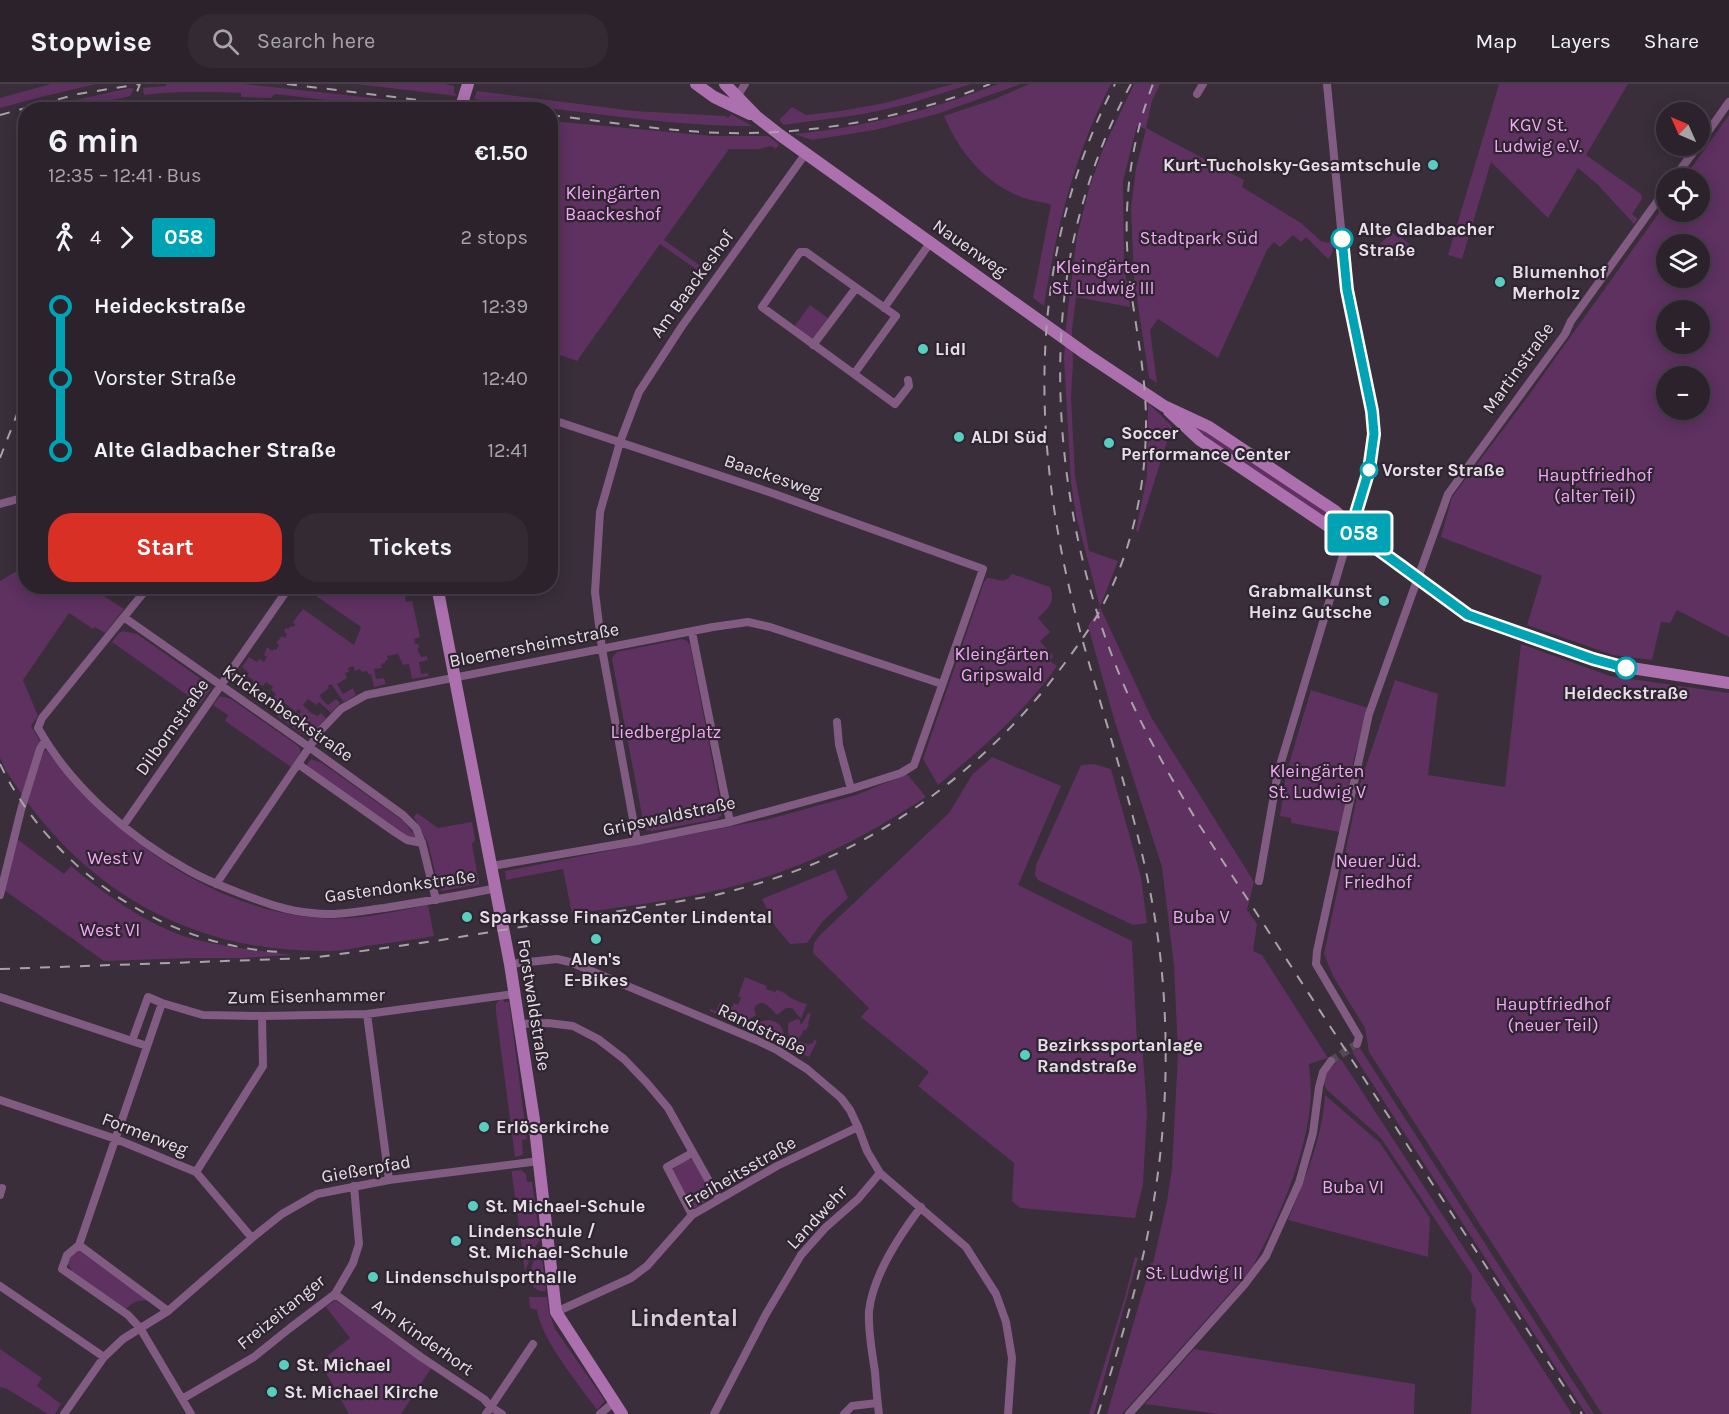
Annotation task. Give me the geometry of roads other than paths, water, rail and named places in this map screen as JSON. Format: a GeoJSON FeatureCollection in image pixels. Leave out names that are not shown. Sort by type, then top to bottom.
{"type":"FeatureCollection","features":[{"type":"Feature","properties":{"kind":"street"},"geometry":{"type":"LineString","coordinates":[[462,102],[468,84]]}},
{"type":"Feature","properties":{"kind":"street","name":"Nauenweg"},"geometry":{"type":"LineString","coordinates":[[696,84],[714,97],[734,100]]}},
{"type":"Feature","properties":{"kind":"street","name":"Nauenweg"},"geometry":{"type":"LineString","coordinates":[[725,84],[734,100],[1080,350],[1164,406],[1200,440],[1331,528],[1350,531],[1418,577]]}},
{"type":"Feature","properties":{"kind":"street"},"geometry":{"type":"LineString","coordinates":[[734,100],[745,84]]}},
{"type":"Feature","properties":{"kind":"street"},"geometry":{"type":"LineString","coordinates":[[1197,94],[1203,84]]}},
{"type":"Feature","properties":{"kind":"street"},"geometry":{"type":"LineString","coordinates":[[1259,881],[1278,772],[1369,470],[1374,434],[1372,411],[1347,290],[1327,84]]}},
{"type":"Feature","properties":{"kind":"street"},"geometry":{"type":"LineString","coordinates":[[1710,129],[1729,102]]}},
{"type":"Feature","properties":{"kind":"street","name":"Am Baackeshof"},"geometry":{"type":"LineString","coordinates":[[637,841],[602,649],[594,592],[600,512],[620,442],[639,392],[664,353],[806,153]]}},
{"type":"Feature","properties":{"kind":"street","name":"Martinstraße"},"geometry":{"type":"LineString","coordinates":[[1418,577],[1448,494],[1565,334],[1571,321],[1656,203]]}},
{"type":"Feature","properties":{"kind":"street"},"geometry":{"type":"LineString","coordinates":[[884,308],[930,243]]}},
{"type":"Feature","properties":{"kind":"street"},"geometry":{"type":"LineString","coordinates":[[854,374],[896,316],[806,252],[800,252],[762,307],[895,404],[909,386],[908,380]]}},
{"type":"Feature","properties":{"kind":"street"},"geometry":{"type":"LineString","coordinates":[[813,345],[856,288]]}},
{"type":"Feature","properties":{"kind":"street","name":"Baackesweg"},"geometry":{"type":"LineString","coordinates":[[558,421],[769,492],[983,569]]}},
{"type":"Feature","properties":{"kind":"street"},"geometry":{"type":"LineString","coordinates":[[0,504],[18,499]]}},
{"type":"Feature","properties":{"kind":"street","name":"Gripswaldstraße"},"geometry":{"type":"LineString","coordinates":[[492,866],[730,822],[901,773],[914,765],[983,569]]}},
{"type":"Feature","properties":{"kind":"street"},"geometry":{"type":"LineString","coordinates":[[1357,1044],[1359,1037],[1316,964],[1317,951],[1365,729],[1418,577],[1468,615],[1593,659],[1626,668],[1729,683]]}},
{"type":"Feature","properties":{"kind":"street"},"geometry":{"type":"LineString","coordinates":[[0,895],[21,810],[40,749],[45,741],[38,728],[42,718],[143,594]]}},
{"type":"Feature","properties":{"kind":"street","name":"Dilbornstraße"},"geometry":{"type":"LineString","coordinates":[[123,826],[284,594]]}},
{"type":"Feature","properties":{"kind":"street","name":"Forstwaldstraße"},"geometry":{"type":"LineString","coordinates":[[440,594],[510,964],[534,1120],[555,1312],[622,1414]]}},
{"type":"Feature","properties":{"kind":"street","name":"Krickenbeckstraße"},"geometry":{"type":"LineString","coordinates":[[125,618],[403,815],[416,828],[422,843],[436,900]]}},
{"type":"Feature","properties":{"kind":"street","name":"Bloemersheimstraße"},"geometry":{"type":"LineString","coordinates":[[216,884],[321,730],[341,709],[366,695],[748,622],[770,627],[942,684]]}},
{"type":"Feature","properties":{"kind":"street"},"geometry":{"type":"LineString","coordinates":[[692,632],[730,822]]}},
{"type":"Feature","properties":{"kind":"street"},"geometry":{"type":"LineString","coordinates":[[837,722],[839,745],[850,789]]}},
{"type":"Feature","properties":{"kind":"street","name":"Gastendonkstraße"},"geometry":{"type":"LineString","coordinates":[[45,741],[73,778],[123,826],[188,870],[216,884],[265,903],[313,914],[343,914],[496,888]]}},
{"type":"Feature","properties":{"kind":"street","name":"Krickenbeckstraße"},"geometry":{"type":"LineString","coordinates":[[298,764],[396,833],[407,840],[422,843]]}},
{"type":"Feature","properties":{"kind":"street","name":"Randstraße"},"geometry":{"type":"LineString","coordinates":[[510,964],[557,959],[570,962],[756,1040],[796,1062],[841,1098],[850,1110],[867,1151],[880,1173],[966,1248],[996,1294],[1006,1322],[1012,1358],[1008,1414]]}},
{"type":"Feature","properties":{"kind":"street","name":"Zum Eisenhammer"},"geometry":{"type":"LineString","coordinates":[[162,1003],[203,1015],[367,1014],[514,994]]}},
{"type":"Feature","properties":{"kind":"street"},"geometry":{"type":"LineString","coordinates":[[0,997],[147,1046]]}},
{"type":"Feature","properties":{"kind":"street"},"geometry":{"type":"LineString","coordinates":[[132,1041],[148,997],[162,1003],[79,1245],[67,1255],[62,1269],[128,1316],[140,1328],[191,1414]]}},
{"type":"Feature","properties":{"kind":"street"},"geometry":{"type":"LineString","coordinates":[[367,1014],[389,1180]]}},
{"type":"Feature","properties":{"kind":"street"},"geometry":{"type":"LineString","coordinates":[[196,1172],[263,1066],[262,1016]]}},
{"type":"Feature","properties":{"kind":"street"},"geometry":{"type":"LineString","coordinates":[[518,1024],[548,1023],[573,1026],[598,1039],[624,1059],[668,1108],[719,1199]]}},
{"type":"Feature","properties":{"kind":"street"},"geometry":{"type":"LineString","coordinates":[[1129,1414],[1244,1285],[1266,1256],[1299,1183],[1313,1133],[1319,1087],[1323,1072],[1331,1061]]}},
{"type":"Feature","properties":{"kind":"street","name":"Formerweg"},"geometry":{"type":"LineString","coordinates":[[0,1100],[116,1139],[196,1172],[252,1238]]}},
{"type":"Feature","properties":{"kind":"street","name":"Freiheitsstraße"},"geometry":{"type":"LineString","coordinates":[[555,1312],[631,1278],[647,1266],[692,1215],[777,1166],[858,1127]]}},
{"type":"Feature","properties":{"kind":"street"},"geometry":{"type":"LineString","coordinates":[[692,1153],[667,1167],[692,1215]]}},
{"type":"Feature","properties":{"kind":"street","name":"Gießerpfad"},"geometry":{"type":"LineString","coordinates":[[64,1414],[104,1357],[123,1339],[168,1311],[282,1214],[316,1194],[389,1180],[538,1161]]}},
{"type":"Feature","properties":{"kind":"street","name":"Landwehr"},"geometry":{"type":"LineString","coordinates":[[714,1414],[766,1314],[801,1254],[825,1228],[858,1199],[880,1173]]}},
{"type":"Feature","properties":{"kind":"street","name":"Freizeitanger"},"geometry":{"type":"LineString","coordinates":[[182,1399],[254,1357],[335,1294],[353,1263],[359,1244],[354,1186]]}},
{"type":"Feature","properties":{"kind":"street"},"geometry":{"type":"LineString","coordinates":[[879,1414],[869,1311],[888,1256],[901,1233],[921,1207]]}},
{"type":"Feature","properties":{"kind":"street"},"geometry":{"type":"LineString","coordinates":[[79,1245],[168,1311]]}},
{"type":"Feature","properties":{"kind":"street"},"geometry":{"type":"LineString","coordinates":[[0,1286],[104,1357]]}},
{"type":"Feature","properties":{"kind":"street","name":"Am Kinderhort"},"geometry":{"type":"LineString","coordinates":[[335,1294],[421,1357],[484,1398],[489,1411],[502,1414]]}},
{"type":"Feature","properties":{"kind":"street"},"geometry":{"type":"LineString","coordinates":[[489,1411],[533,1344]]}},
{"type":"Feature","properties":{"kind":"street"},"geometry":{"type":"LineString","coordinates":[[600,1414],[614,1402]]}},
{"type":"Feature","properties":{"kind":"street"},"geometry":{"type":"LineString","coordinates":[[844,1414],[852,1406],[877,1403]]}},
{"type":"Feature","properties":{"kind":"tunnel"},"geometry":{"type":"LineString","coordinates":[[1331,1061],[1357,1044]]}},
{"type":"Feature","properties":{"kind":"railway"},"geometry":{"type":"LineString","coordinates":[[133,102],[140,84]]}},
{"type":"Feature","properties":{"kind":"railway"},"geometry":{"type":"LineString","coordinates":[[48,102],[78,94],[140,84]]}},
{"type":"Feature","properties":{"kind":"railway"},"geometry":{"type":"LineString","coordinates":[[287,84],[434,102]]}},
{"type":"Feature","properties":{"kind":"railway"},"geometry":{"type":"LineString","coordinates":[[558,116],[701,132],[791,131],[893,115],[990,84]]}},
{"type":"Feature","properties":{"kind":"railway"},"geometry":{"type":"LineString","coordinates":[[1098,1414],[1138,1276],[1150,1220],[1161,1147],[1166,1037],[1161,963],[1148,878],[1063,561],[1052,492],[1045,422],[1045,353],[1051,285],[1065,217],[1086,150],[1115,84]]}},
{"type":"Feature","properties":{"kind":"railway"},"geometry":{"type":"LineString","coordinates":[[1131,84],[1103,144],[1082,206],[1070,260],[1062,316],[1060,373],[1062,431],[1079,546],[1093,601],[1111,653],[1139,719],[1198,823],[1582,1414]]}},
{"type":"Feature","properties":{"kind":"railway"},"geometry":{"type":"LineString","coordinates":[[0,969],[311,958],[435,941],[712,896],[779,877],[828,858],[877,832],[938,791],[967,768],[1020,717],[1067,660],[1092,625],[1104,603],[1130,538],[1144,469],[1146,404],[1130,283],[1127,207],[1138,133],[1153,84]]}},
{"type":"Feature","properties":{"kind":"railway"},"geometry":{"type":"LineString","coordinates":[[0,115],[18,110]]}},
{"type":"Feature","properties":{"kind":"railway"},"geometry":{"type":"LineString","coordinates":[[0,458],[18,412]]}},
{"type":"Feature","properties":{"kind":"railway"},"geometry":{"type":"LineString","coordinates":[[0,764],[22,802],[49,838],[81,869],[117,896],[156,919],[197,936],[240,947],[284,952]]}},
{"type":"Feature","properties":{"kind":"place","name":"Kurt-Tucholsky-Gesamtschule"},"geometry":{"type":"Point","coordinates":[1433,165]}},
{"type":"Feature","properties":{"kind":"place","name":"Alte Gladbacher Straße"},"geometry":{"type":"Point","coordinates":[1342,239]}},
{"type":"Feature","properties":{"kind":"place","name":"Blumenhof Merholz"},"geometry":{"type":"Point","coordinates":[1500,282]}},
{"type":"Feature","properties":{"kind":"place","name":"Lidl"},"geometry":{"type":"Point","coordinates":[923,349]}},
{"type":"Feature","properties":{"kind":"place","name":"ALDI Süd"},"geometry":{"type":"Point","coordinates":[959,437]}},
{"type":"Feature","properties":{"kind":"place","name":"Soccer Performance Center"},"geometry":{"type":"Point","coordinates":[1109,443]}},
{"type":"Feature","properties":{"kind":"place","name":"Vorster Straße"},"geometry":{"type":"Point","coordinates":[1369,470]}},
{"type":"Feature","properties":{"kind":"place","name":"Grabmalkunst Heinz Gutsche"},"geometry":{"type":"Point","coordinates":[1384,601]}},
{"type":"Feature","properties":{"kind":"place","name":"Heideckstraße"},"geometry":{"type":"Point","coordinates":[1626,668]}},
{"type":"Feature","properties":{"kind":"place","name":"Sparkasse FinanzCenter Lindental"},"geometry":{"type":"Point","coordinates":[467,917]}},
{"type":"Feature","properties":{"kind":"place","name":"Alen's E-Bikes"},"geometry":{"type":"Point","coordinates":[596,939]}},
{"type":"Feature","properties":{"kind":"place","name":"Bezirkssportanlage Randstraße"},"geometry":{"type":"Point","coordinates":[1025,1055]}},
{"type":"Feature","properties":{"kind":"place","name":"Erlöserkirche"},"geometry":{"type":"Point","coordinates":[484,1127]}},
{"type":"Feature","properties":{"kind":"place","name":"St. Michael-Schule"},"geometry":{"type":"Point","coordinates":[473,1206]}},
{"type":"Feature","properties":{"kind":"place","name":"Lindenschule / St. Michael-Schule"},"geometry":{"type":"Point","coordinates":[456,1241]}},
{"type":"Feature","properties":{"kind":"place","name":"Lindenschulsporthalle"},"geometry":{"type":"Point","coordinates":[373,1277]}},
{"type":"Feature","properties":{"kind":"place","name":"St. Michael"},"geometry":{"type":"Point","coordinates":[284,1365]}},
{"type":"Feature","properties":{"kind":"place","name":"St. Michael Kirche"},"geometry":{"type":"Point","coordinates":[272,1392]}},
{"type":"Feature","properties":{"kind":"district","name":"Lindental"},"geometry":{"type":"Point","coordinates":[684,1318]}},
{"type":"Feature","properties":{"kind":"park label","name":"KGV St. Ludwig e.V."},"geometry":{"type":"Point","coordinates":[1538,135]}},
{"type":"Feature","properties":{"kind":"park label","name":"Kleingärten Baackeshof"},"geometry":{"type":"Point","coordinates":[613,203]}},
{"type":"Feature","properties":{"kind":"park label","name":"Stadtpark Süd"},"geometry":{"type":"Point","coordinates":[1199,238]}},
{"type":"Feature","properties":{"kind":"park label","name":"Kleingärten St. Ludwig III"},"geometry":{"type":"Point","coordinates":[1103,277]}},
{"type":"Feature","properties":{"kind":"park label","name":"Hauptfriedhof (alter Teil)"},"geometry":{"type":"Point","coordinates":[1595,485]}},
{"type":"Feature","properties":{"kind":"park label","name":"Kleingärten Gripswald"},"geometry":{"type":"Point","coordinates":[1002,664]}},
{"type":"Feature","properties":{"kind":"park label","name":"Liedbergplatz"},"geometry":{"type":"Point","coordinates":[666,732]}},
{"type":"Feature","properties":{"kind":"park label","name":"Kleingärten St. Ludwig V"},"geometry":{"type":"Point","coordinates":[1317,781]}},
{"type":"Feature","properties":{"kind":"park label","name":"West V"},"geometry":{"type":"Point","coordinates":[115,858]}},
{"type":"Feature","properties":{"kind":"park label","name":"Neuer Jüd. Friedhof"},"geometry":{"type":"Point","coordinates":[1378,871]}},
{"type":"Feature","properties":{"kind":"park label","name":"Buba V"},"geometry":{"type":"Point","coordinates":[1201,917]}},
{"type":"Feature","properties":{"kind":"park label","name":"West VI"},"geometry":{"type":"Point","coordinates":[110,930]}},
{"type":"Feature","properties":{"kind":"park label","name":"Hauptfriedhof (neuer Teil)"},"geometry":{"type":"Point","coordinates":[1553,1014]}},
{"type":"Feature","properties":{"kind":"park label","name":"Buba VI"},"geometry":{"type":"Point","coordinates":[1353,1187]}},
{"type":"Feature","properties":{"kind":"park label","name":"St. Ludwig II"},"geometry":{"type":"Point","coordinates":[1194,1273]}}]}
